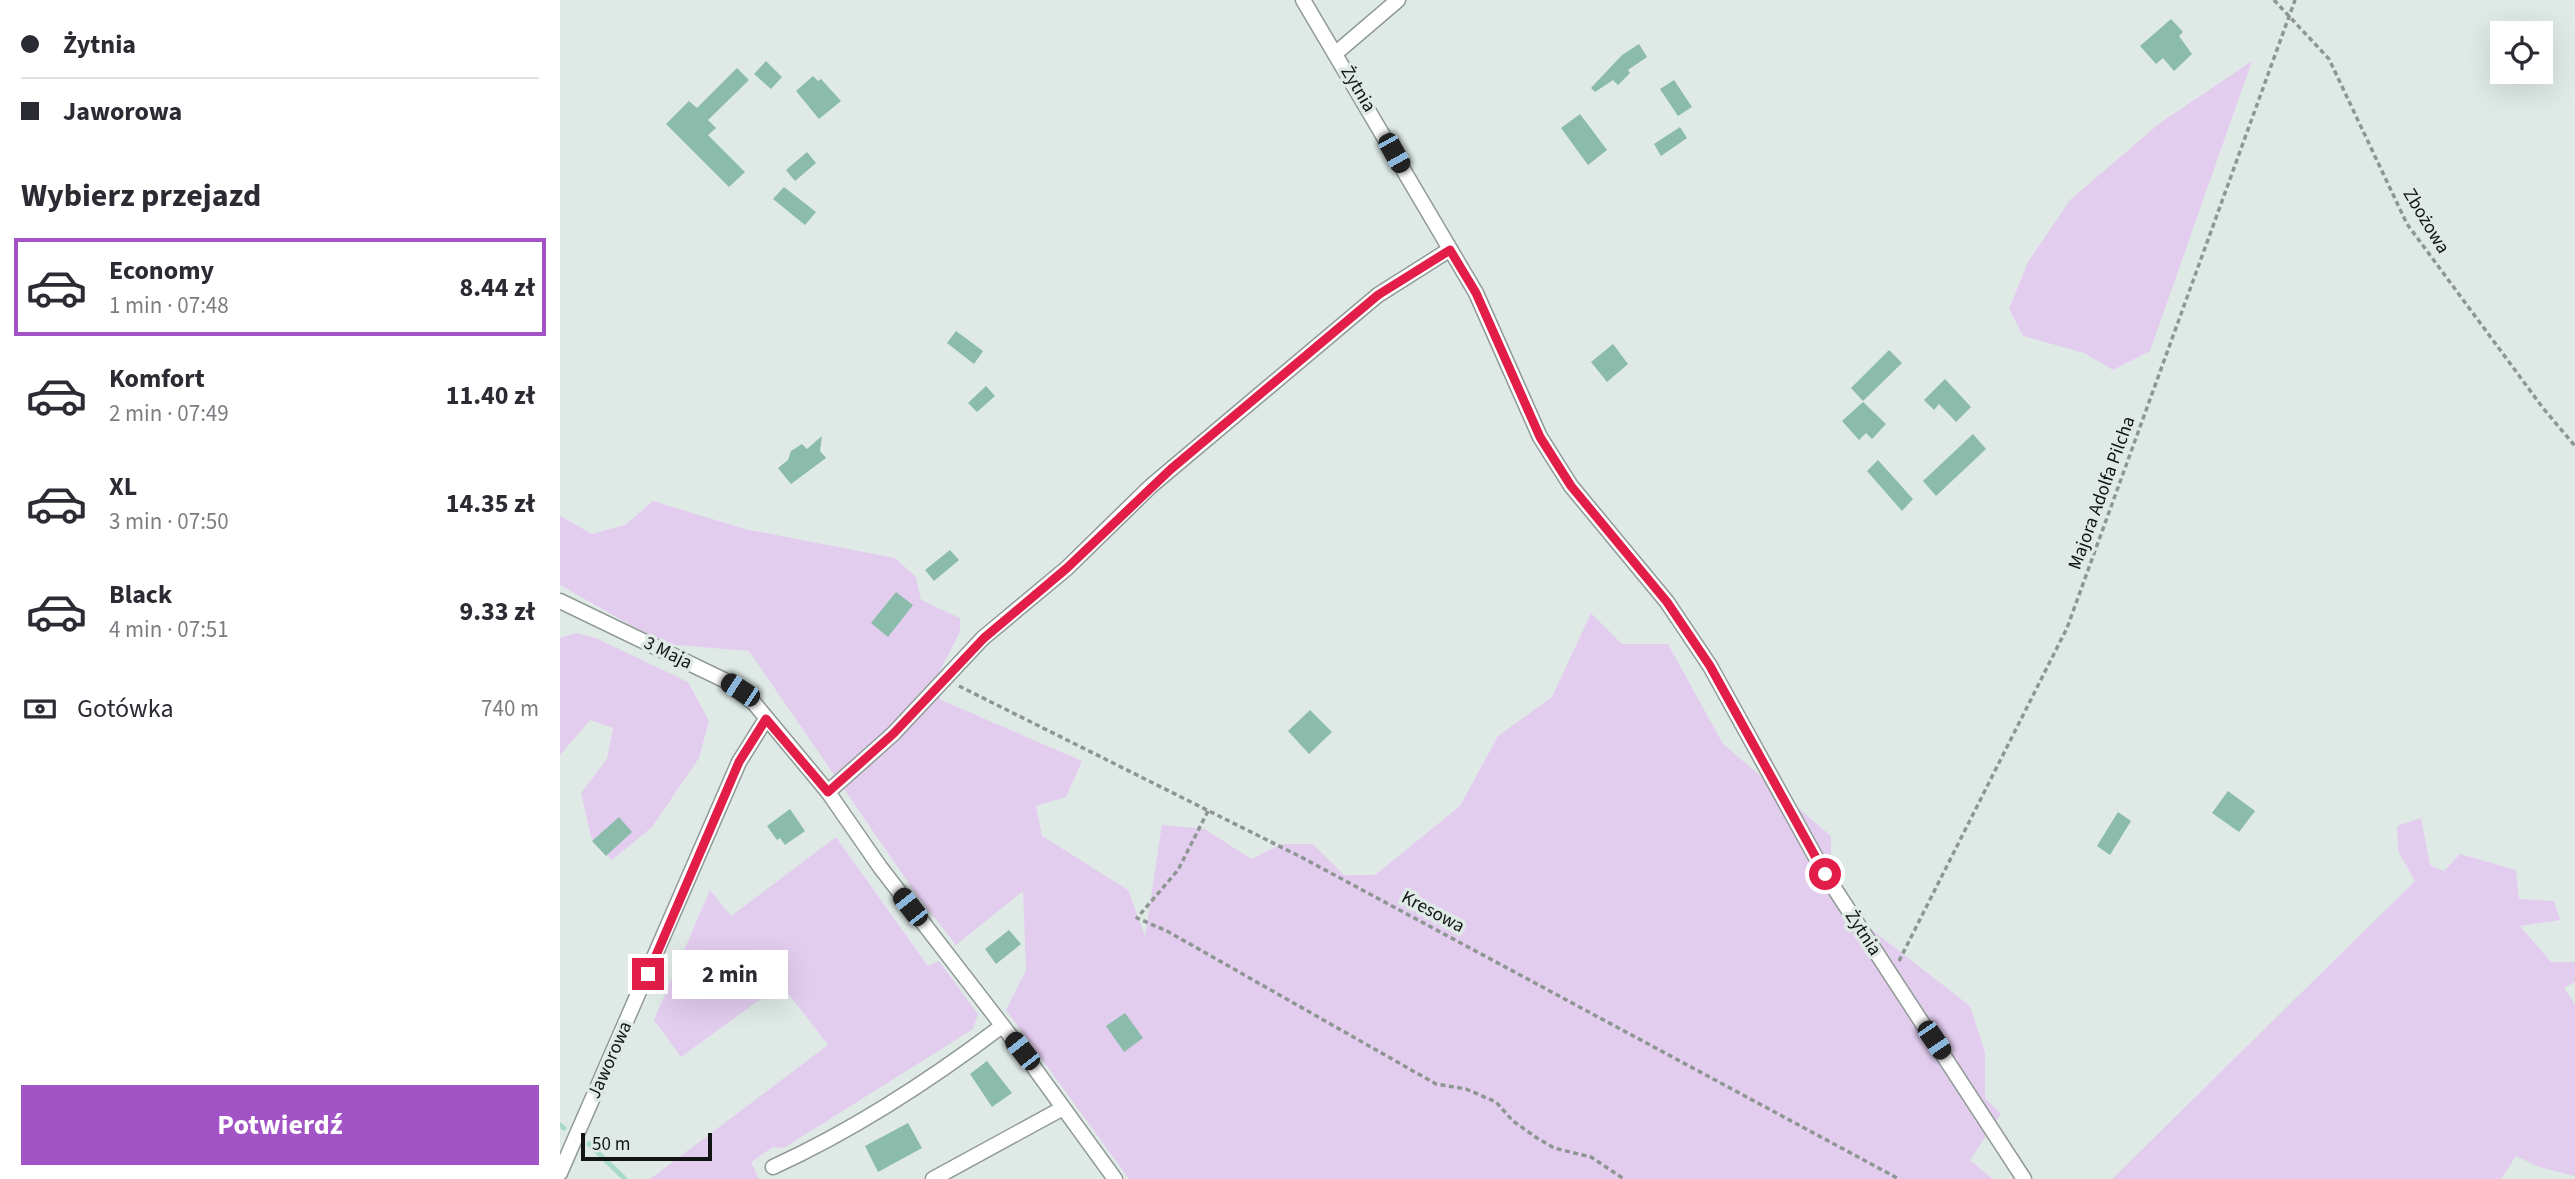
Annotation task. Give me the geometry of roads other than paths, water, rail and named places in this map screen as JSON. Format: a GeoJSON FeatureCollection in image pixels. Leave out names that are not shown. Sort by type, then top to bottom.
{"type":"FeatureCollection","features":[{"type":"Feature","properties":{"kind":"street","name":"Żytnia"},"geometry":{"type":"LineString","coordinates":[[1303,0],[1476,293],[1540,437],[1571,486],[1667,602],[1710,666],[1825,874],[2024,1179]]}},
{"type":"Feature","properties":{"kind":"street"},"geometry":{"type":"LineString","coordinates":[[1336,53],[1398,0]]}},
{"type":"Feature","properties":{"kind":"street"},"geometry":{"type":"LineString","coordinates":[[828,792],[893,734],[984,638],[1067,568],[1151,486],[1378,295],[1450,250]]}},
{"type":"Feature","properties":{"kind":"street","name":"3 Maja"},"geometry":{"type":"LineString","coordinates":[[560,601],[740,690],[828,792],[880,867],[1115,1179]]}},
{"type":"Feature","properties":{"kind":"street","name":"Jaworowa"},"geometry":{"type":"LineString","coordinates":[[560,1173],[739,762],[766,719]]}},
{"type":"Feature","properties":{"kind":"street"},"geometry":{"type":"LineString","coordinates":[[773,1167],[800,1154],[950,1065],[1002,1026]]}},
{"type":"Feature","properties":{"kind":"street"},"geometry":{"type":"LineString","coordinates":[[933,1179],[1063,1108]]}},
{"type":"Feature","properties":{"kind":"waterway"},"geometry":{"type":"LineString","coordinates":[[560,1125],[564,1128]]}},
{"type":"Feature","properties":{"kind":"waterway"},"geometry":{"type":"LineString","coordinates":[[589,1144],[625,1179]]}}]}
